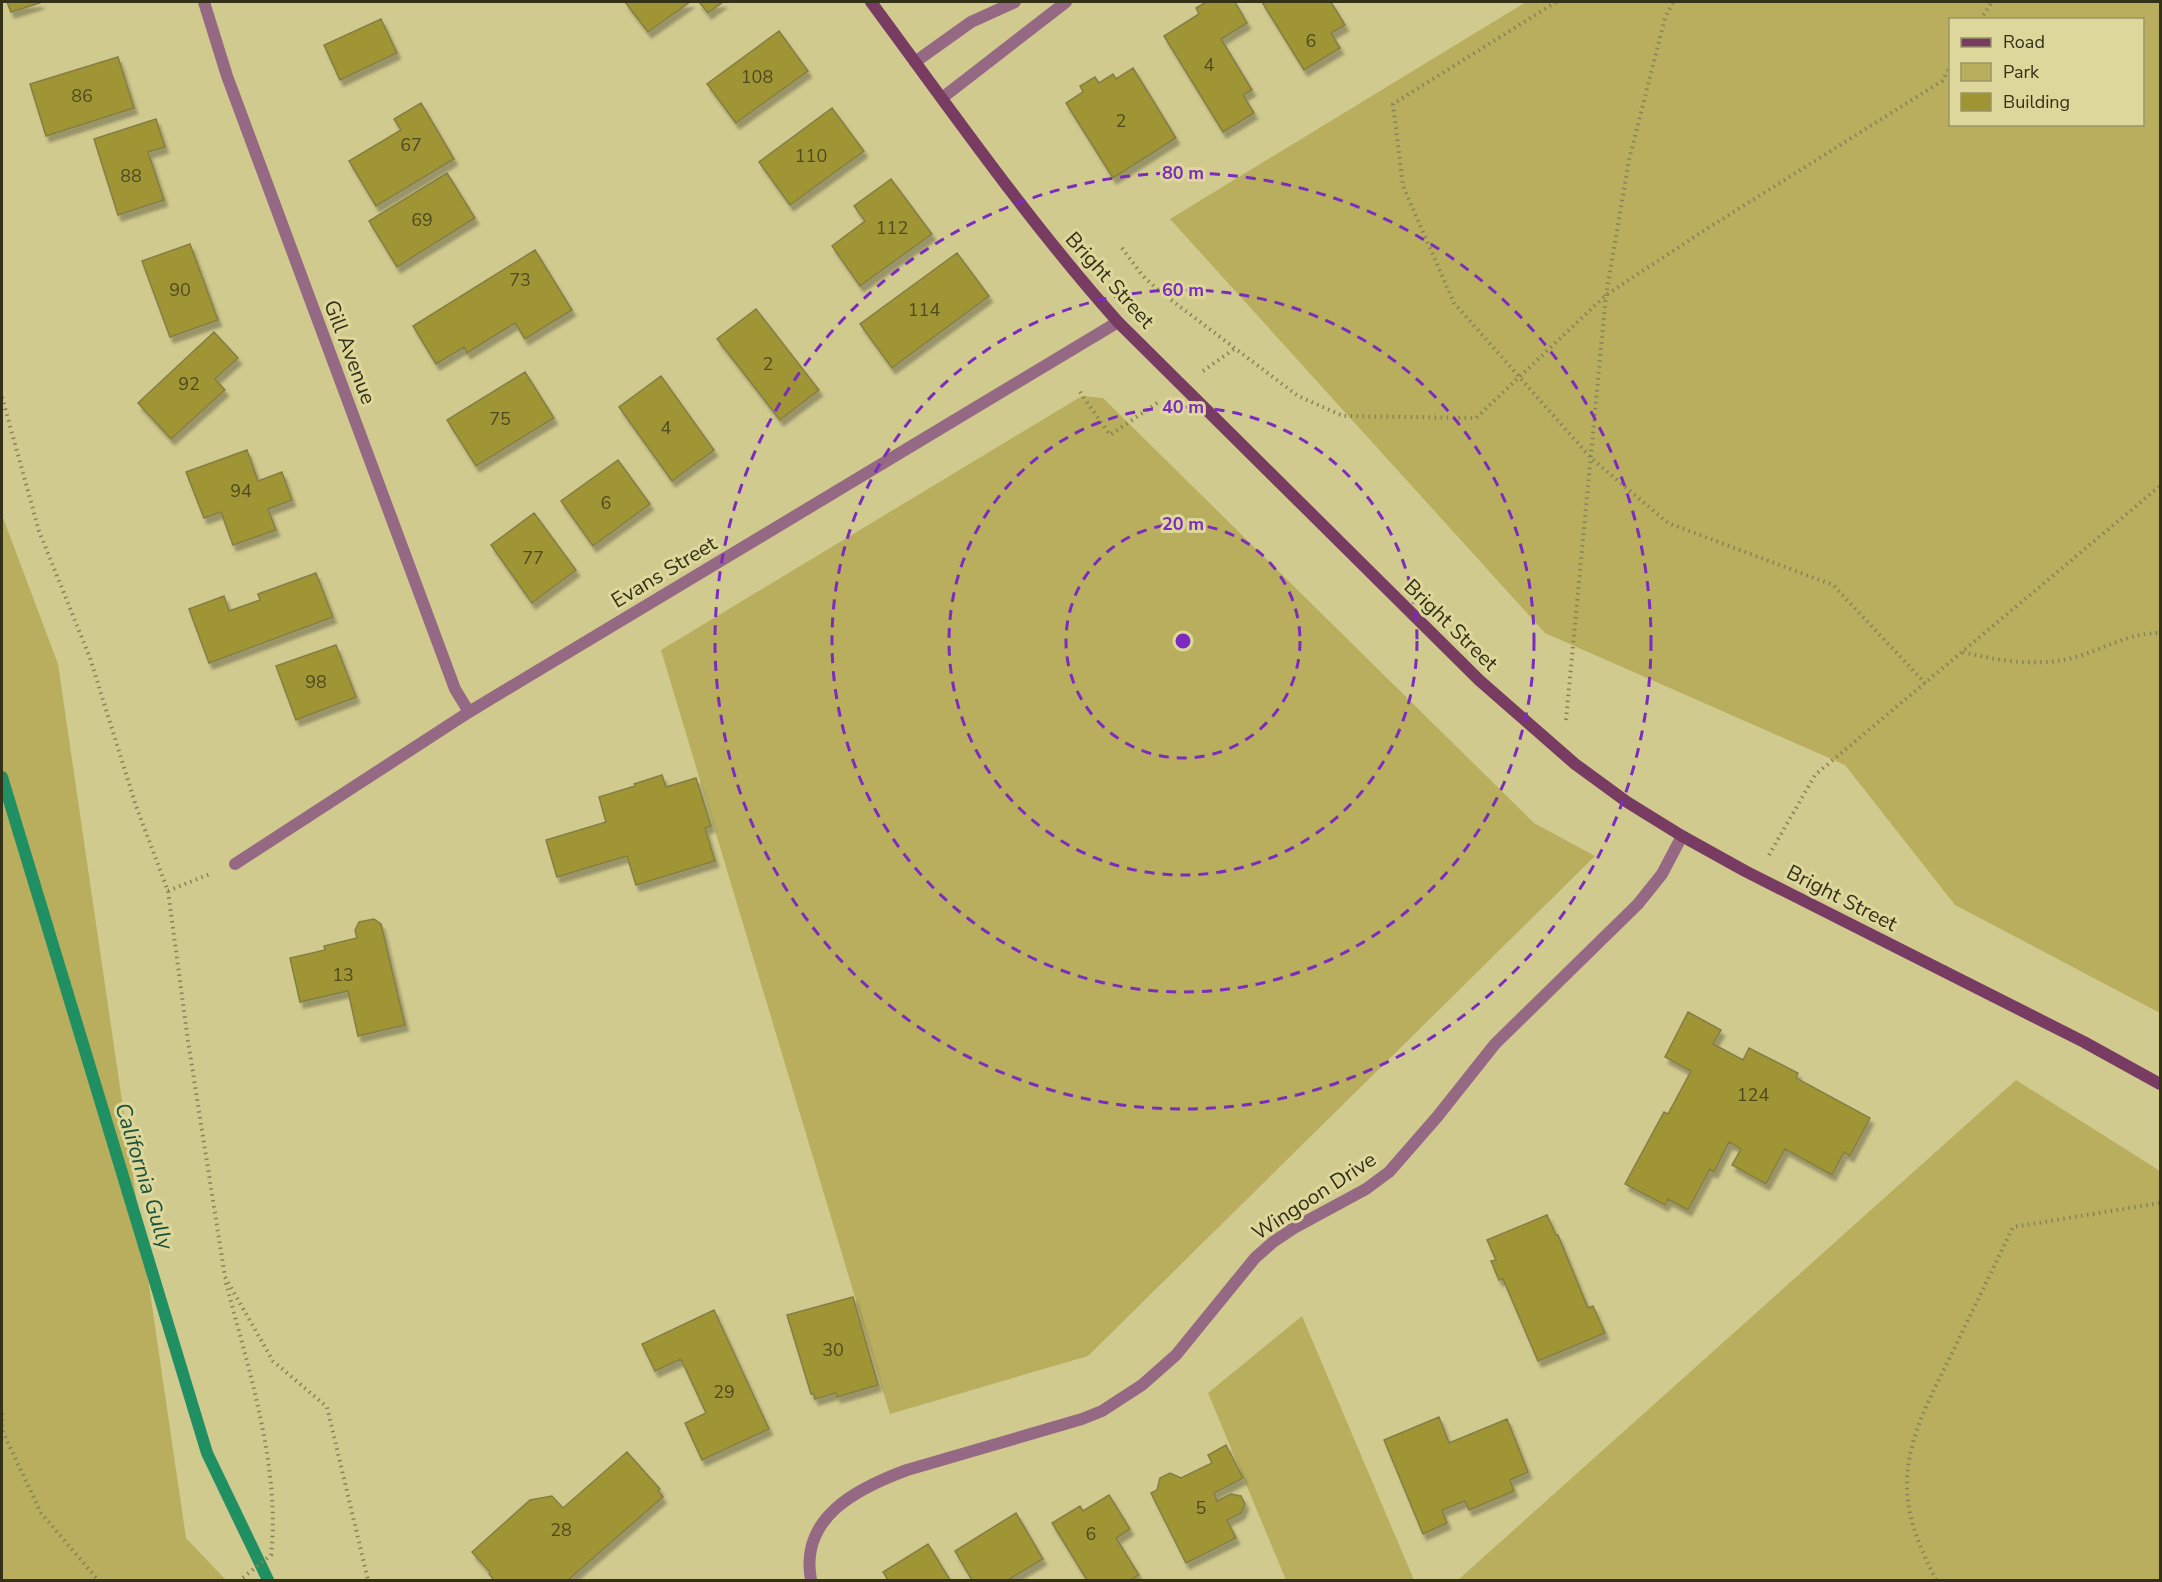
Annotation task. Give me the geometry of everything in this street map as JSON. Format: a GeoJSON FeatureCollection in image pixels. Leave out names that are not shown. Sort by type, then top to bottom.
{"type":"FeatureCollection","features":[{"type":"Feature","properties":{"kind":"street","name":"Gill Avenue"},"geometry":{"type":"LineString","coordinates":[[204,2],[227,76],[306,291],[455,689],[469,712]]}},
{"type":"Feature","properties":{"kind":"street","name":"Bright Street"},"geometry":{"type":"LineString","coordinates":[[871,2],[1035,224],[1118,322],[1479,680],[1563,754],[1627,802],[1682,836],[1757,877],[2074,1037],[2160,1084]]}},
{"type":"Feature","properties":{"kind":"street"},"geometry":{"type":"LineString","coordinates":[[915,62],[971,22],[1015,2]]}},
{"type":"Feature","properties":{"kind":"street"},"geometry":{"type":"LineString","coordinates":[[942,98],[1066,2]]}},
{"type":"Feature","properties":{"kind":"street","name":"Evans Street"},"geometry":{"type":"LineString","coordinates":[[235,864],[469,712],[1118,322]]}},
{"type":"Feature","properties":{"kind":"street","name":"Wingoon Drive"},"geometry":{"type":"LineString","coordinates":[[811,1581],[810,1553],[815,1536],[825,1519],[852,1494],[877,1481],[907,1470],[1092,1415],[1124,1399],[1151,1378],[1176,1355],[1255,1258],[1273,1242],[1366,1189],[1389,1172],[1415,1144],[1495,1044],[1638,904],[1662,874],[1682,836]]}},
{"type":"Feature","properties":{"kind":"path"},"geometry":{"type":"LineString","coordinates":[[1556,2],[1393,104],[1402,186],[1454,303],[1591,458],[1668,523],[1833,585],[1925,683]]}},
{"type":"Feature","properties":{"kind":"path"},"geometry":{"type":"LineString","coordinates":[[1563,754],[1606,295],[1629,160],[1665,18],[1673,2]]}},
{"type":"Feature","properties":{"kind":"path"},"geometry":{"type":"LineString","coordinates":[[1981,18],[1992,2]]}},
{"type":"Feature","properties":{"kind":"path"},"geometry":{"type":"LineString","coordinates":[[1122,248],[1142,275],[1158,290],[1298,396],[1344,416],[1476,418],[1606,295],[1942,81],[1949,69]]}},
{"type":"Feature","properties":{"kind":"path"},"geometry":{"type":"LineString","coordinates":[[1202,371],[1234,349]]}},
{"type":"Feature","properties":{"kind":"path"},"geometry":{"type":"LineString","coordinates":[[1080,392],[1110,435],[1156,403]]}},
{"type":"Feature","properties":{"kind":"path"},"geometry":{"type":"LineString","coordinates":[[2,396],[39,531],[90,658],[136,806],[168,891],[188,1041],[225,1277],[254,1392],[267,1461],[274,1528],[271,1555],[240,1581]]}},
{"type":"Feature","properties":{"kind":"path"},"geometry":{"type":"LineString","coordinates":[[1757,877],[1815,775],[2160,486]]}},
{"type":"Feature","properties":{"kind":"path"},"geometry":{"type":"LineString","coordinates":[[1962,652],[1989,659],[2044,662],[2072,658],[2142,633],[2160,633]]}},
{"type":"Feature","properties":{"kind":"path"},"geometry":{"type":"LineString","coordinates":[[168,891],[235,864]]}},
{"type":"Feature","properties":{"kind":"path"},"geometry":{"type":"LineString","coordinates":[[1936,1581],[1917,1540],[1910,1514],[1907,1486],[1909,1462],[1922,1418],[2013,1227],[2160,1203]]}},
{"type":"Feature","properties":{"kind":"path"},"geometry":{"type":"LineString","coordinates":[[225,1277],[273,1361],[327,1407],[368,1581]]}},
{"type":"Feature","properties":{"kind":"path"},"geometry":{"type":"LineString","coordinates":[[2,1413],[2,1430],[41,1513],[98,1581]]}},
{"type":"Feature","properties":{"kind":"green space"},"geometry":{"type":"Polygon","coordinates":[[[1526,2],[2160,2],[2160,1013],[1955,905],[1845,765],[1545,633],[1170,219],[1526,2]]]}},
{"type":"Feature","properties":{"kind":"green space"},"geometry":{"type":"Polygon","coordinates":[[[1082,396],[1103,398],[1534,823],[1595,856],[1088,1356],[890,1414],[661,650],[1082,396]]]}},
{"type":"Feature","properties":{"kind":"green space"},"geometry":{"type":"Polygon","coordinates":[[[2,515],[58,664],[186,1538],[226,1580],[2,1580],[2,515]]]}},
{"type":"Feature","properties":{"kind":"green space"},"geometry":{"type":"Polygon","coordinates":[[[2016,1080],[2160,1171],[2160,1580],[1458,1580],[2016,1080]]]}},
{"type":"Feature","properties":{"kind":"green space"},"geometry":{"type":"Polygon","coordinates":[[[1302,1316],[1414,1580],[1286,1580],[1208,1393],[1302,1316]]]}},
{"type":"Feature","properties":{"kind":"building"},"geometry":{"type":"Polygon","coordinates":[[[7,2],[40,2],[40,3],[11,12],[7,2]]]}},
{"type":"Feature","properties":{"kind":"building"},"geometry":{"type":"Polygon","coordinates":[[[625,2],[690,2],[648,32],[625,2]]]}},
{"type":"Feature","properties":{"kind":"building"},"geometry":{"type":"Polygon","coordinates":[[[699,2],[723,2],[708,13],[699,2]]]}},
{"type":"Feature","properties":{"kind":"building"},"geometry":{"type":"Polygon","coordinates":[[[1206,2],[1235,2],[1247,23],[1221,39],[1252,90],[1243,95],[1254,113],[1223,132],[1164,36],[1199,14],[1196,8],[1206,2]]]}},
{"type":"Feature","properties":{"kind":"building"},"geometry":{"type":"Polygon","coordinates":[[[1262,2],[1331,2],[1345,25],[1331,33],[1340,48],[1304,70],[1262,2]]]}},
{"type":"Feature","properties":{"kind":"building"},"geometry":{"type":"Polygon","coordinates":[[[381,19],[397,53],[340,80],[324,45],[381,19]]]}},
{"type":"Feature","properties":{"kind":"building"},"geometry":{"type":"Polygon","coordinates":[[[779,31],[808,71],[736,123],[707,84],[779,31]]]}},
{"type":"Feature","properties":{"kind":"building"},"geometry":{"type":"Polygon","coordinates":[[[118,57],[134,108],[46,136],[30,84],[118,57]]]}},
{"type":"Feature","properties":{"kind":"building"},"geometry":{"type":"Polygon","coordinates":[[[1133,68],[1176,138],[1113,178],[1066,103],[1083,92],[1080,86],[1095,77],[1099,83],[1113,74],[1116,79],[1133,68]]]}},
{"type":"Feature","properties":{"kind":"building"},"geometry":{"type":"Polygon","coordinates":[[[421,103],[454,159],[376,206],[349,161],[401,130],[394,119],[421,103]]]}},
{"type":"Feature","properties":{"kind":"building"},"geometry":{"type":"Polygon","coordinates":[[[832,108],[864,151],[790,205],[759,162],[832,108]]]}},
{"type":"Feature","properties":{"kind":"building"},"geometry":{"type":"Polygon","coordinates":[[[156,119],[165,147],[148,152],[164,200],[118,215],[94,139],[156,119]]]}},
{"type":"Feature","properties":{"kind":"building"},"geometry":{"type":"Polygon","coordinates":[[[447,173],[475,218],[397,267],[369,221],[447,173]]]}},
{"type":"Feature","properties":{"kind":"building"},"geometry":{"type":"Polygon","coordinates":[[[891,179],[932,234],[860,286],[832,246],[865,221],[854,206],[891,179]]]}},
{"type":"Feature","properties":{"kind":"building"},"geometry":{"type":"Polygon","coordinates":[[[190,244],[218,320],[170,337],[142,261],[190,244]]]}},
{"type":"Feature","properties":{"kind":"building"},"geometry":{"type":"Polygon","coordinates":[[[535,250],[572,310],[525,339],[515,323],[467,353],[464,347],[436,364],[413,326],[535,250]]]}},
{"type":"Feature","properties":{"kind":"building"},"geometry":{"type":"Polygon","coordinates":[[[957,253],[989,296],[892,368],[860,324],[957,253]]]}},
{"type":"Feature","properties":{"kind":"building"},"geometry":{"type":"Polygon","coordinates":[[[756,309],[819,390],[780,420],[717,339],[756,309]]]}},
{"type":"Feature","properties":{"kind":"building"},"geometry":{"type":"Polygon","coordinates":[[[214,332],[238,358],[215,379],[225,390],[171,439],[138,403],[214,332]]]}},
{"type":"Feature","properties":{"kind":"building"},"geometry":{"type":"Polygon","coordinates":[[[525,372],[554,418],[476,466],[447,420],[525,372]]]}},
{"type":"Feature","properties":{"kind":"building"},"geometry":{"type":"Polygon","coordinates":[[[661,376],[714,450],[672,481],[619,407],[661,376]]]}},
{"type":"Feature","properties":{"kind":"building"},"geometry":{"type":"Polygon","coordinates":[[[247,450],[258,481],[282,472],[292,500],[268,509],[276,530],[233,545],[221,512],[204,518],[186,472],[247,450]]]}},
{"type":"Feature","properties":{"kind":"building"},"geometry":{"type":"Polygon","coordinates":[[[618,460],[650,504],[593,546],[561,501],[618,460]]]}},
{"type":"Feature","properties":{"kind":"building"},"geometry":{"type":"Polygon","coordinates":[[[534,513],[576,570],[532,603],[491,545],[534,513]]]}},
{"type":"Feature","properties":{"kind":"building"},"geometry":{"type":"Polygon","coordinates":[[[316,573],[333,617],[209,663],[189,609],[224,596],[229,611],[260,600],[258,594],[316,573]]]}},
{"type":"Feature","properties":{"kind":"building"},"geometry":{"type":"Polygon","coordinates":[[[336,645],[356,697],[296,720],[276,666],[336,645]]]}},
{"type":"Feature","properties":{"kind":"building"},"geometry":{"type":"Polygon","coordinates":[[[662,775],[666,787],[696,778],[711,826],[705,828],[715,861],[636,885],[627,856],[557,877],[546,840],[606,822],[599,797],[662,775]]]}},
{"type":"Feature","properties":{"kind":"building"},"geometry":{"type":"Polygon","coordinates":[[[374,919],[381,924],[405,1025],[358,1036],[348,991],[300,1002],[290,958],[325,950],[324,946],[357,938],[355,930],[359,922],[374,919]]]}},
{"type":"Feature","properties":{"kind":"building"},"geometry":{"type":"Polygon","coordinates":[[[1688,1012],[1721,1030],[1713,1044],[1743,1060],[1749,1048],[1798,1073],[1796,1078],[1870,1118],[1850,1156],[1844,1152],[1832,1175],[1785,1149],[1766,1184],[1732,1165],[1741,1149],[1729,1142],[1714,1172],[1710,1169],[1688,1210],[1668,1199],[1665,1205],[1625,1184],[1664,1112],[1668,1114],[1691,1071],[1665,1057],[1688,1012]]]}},
{"type":"Feature","properties":{"kind":"building"},"geometry":{"type":"Polygon","coordinates":[[[1547,1215],[1558,1235],[1588,1308],[1593,1306],[1605,1333],[1538,1361],[1503,1279],[1499,1280],[1491,1261],[1496,1260],[1487,1240],[1547,1215]]]}},
{"type":"Feature","properties":{"kind":"building"},"geometry":{"type":"Polygon","coordinates":[[[853,1297],[878,1385],[837,1397],[836,1393],[815,1399],[814,1394],[811,1394],[787,1315],[853,1297]]]}},
{"type":"Feature","properties":{"kind":"building"},"geometry":{"type":"Polygon","coordinates":[[[714,1310],[769,1429],[702,1460],[685,1423],[706,1413],[681,1359],[655,1371],[642,1344],[714,1310]]]}},
{"type":"Feature","properties":{"kind":"building"},"geometry":{"type":"Polygon","coordinates":[[[1439,1417],[1449,1443],[1507,1419],[1528,1472],[1510,1480],[1514,1491],[1469,1510],[1465,1501],[1442,1510],[1447,1523],[1423,1534],[1384,1440],[1439,1417]]]}},
{"type":"Feature","properties":{"kind":"building"},"geometry":{"type":"Polygon","coordinates":[[[1226,1445],[1243,1478],[1214,1493],[1217,1501],[1231,1494],[1241,1496],[1245,1504],[1241,1513],[1227,1520],[1236,1538],[1186,1563],[1151,1493],[1157,1490],[1160,1478],[1170,1473],[1181,1478],[1212,1463],[1208,1455],[1226,1445]]]}},
{"type":"Feature","properties":{"kind":"building"},"geometry":{"type":"Polygon","coordinates":[[[627,1452],[660,1489],[658,1491],[663,1497],[568,1580],[494,1580],[472,1552],[530,1500],[552,1496],[563,1508],[627,1452]]]}},
{"type":"Feature","properties":{"kind":"building"},"geometry":{"type":"Polygon","coordinates":[[[1109,1495],[1130,1529],[1116,1538],[1139,1575],[1130,1580],[1087,1580],[1052,1523],[1080,1506],[1083,1511],[1109,1495]]]}},
{"type":"Feature","properties":{"kind":"building"},"geometry":{"type":"Polygon","coordinates":[[[1016,1513],[1043,1559],[1008,1580],[972,1580],[955,1551],[1016,1513]]]}},
{"type":"Feature","properties":{"kind":"building"},"geometry":{"type":"Polygon","coordinates":[[[928,1544],[950,1580],[888,1580],[883,1572],[928,1544]]]}},
{"type":"Feature","properties":{"kind":"waterway","name":"California Gully"},"geometry":{"type":"LineString","coordinates":[[2,777],[207,1453],[268,1580]]}}]}
